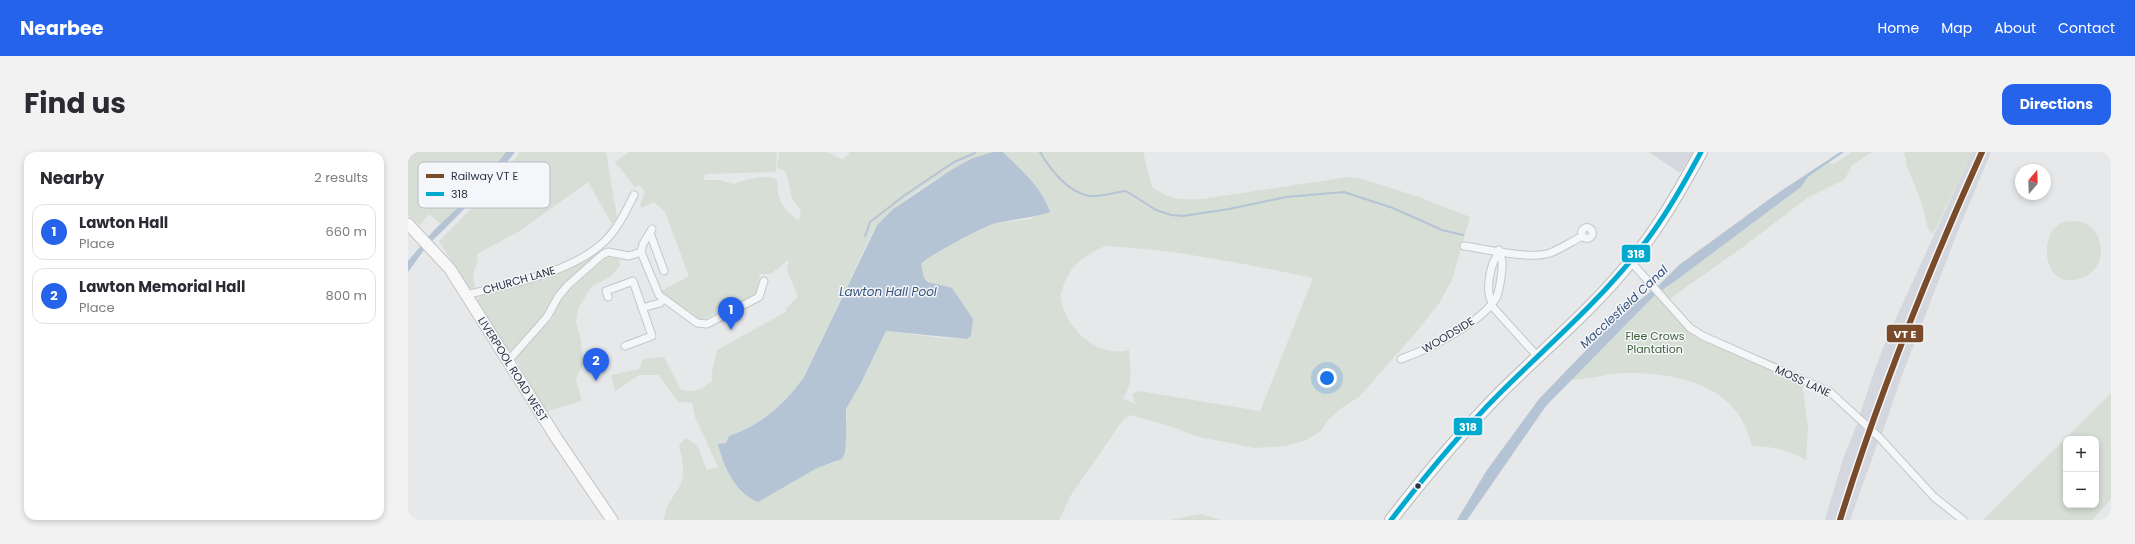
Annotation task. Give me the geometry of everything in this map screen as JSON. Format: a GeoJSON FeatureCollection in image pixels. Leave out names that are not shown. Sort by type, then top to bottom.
{"type":"FeatureCollection","features":[{"type":"Feature","properties":{"kind":"highway"},"geometry":{"type":"LineString","coordinates":[[1391,520],[1424,477],[1472,423],[1604,293],[1631,262],[1659,223],[1701,152]]}},
{"type":"Feature","properties":{"kind":"main road","name":"LIVERPOOL ROAD WEST"},"geometry":{"type":"LineString","coordinates":[[408,224],[436,252],[466,295],[557,439],[612,520]]}},
{"type":"Feature","properties":{"kind":"street","name":"CHURCH LANE"},"geometry":{"type":"LineString","coordinates":[[466,295],[547,274],[593,251],[614,231],[634,195]]}},
{"type":"Feature","properties":{"kind":"street"},"geometry":{"type":"LineString","coordinates":[[664,271],[651,231],[643,244],[641,252],[658,295],[697,323],[707,324],[759,297],[764,281]]}},
{"type":"Feature","properties":{"kind":"street"},"geometry":{"type":"LineString","coordinates":[[1464,246],[1524,255],[1549,253],[1583,236]]}},
{"type":"Feature","properties":{"kind":"street"},"geometry":{"type":"LineString","coordinates":[[593,251],[602,255]]}},
{"type":"Feature","properties":{"kind":"street"},"geometry":{"type":"LineString","coordinates":[[508,361],[547,317],[558,297],[568,285],[602,255],[608,252],[629,256],[641,252]]}},
{"type":"Feature","properties":{"kind":"street"},"geometry":{"type":"LineString","coordinates":[[1499,252],[1503,260],[1497,298],[1491,304],[1538,357]]}},
{"type":"Feature","properties":{"kind":"street","name":"MOSS LANE"},"geometry":{"type":"LineString","coordinates":[[1631,262],[1690,328],[1703,336],[1830,392],[1862,421],[1934,497],[1963,520]]}},
{"type":"Feature","properties":{"kind":"street"},"geometry":{"type":"LineString","coordinates":[[608,297],[606,291],[633,281],[652,336],[625,346]]}},
{"type":"Feature","properties":{"kind":"street"},"geometry":{"type":"LineString","coordinates":[[642,308],[660,303],[663,299]]}},
{"type":"Feature","properties":{"kind":"street","name":"WOODSIDE"},"geometry":{"type":"LineString","coordinates":[[1401,359],[1421,352],[1455,333],[1482,315],[1491,304]]}},
{"type":"Feature","properties":{"kind":"shaded area"},"geometry":{"type":"Polygon","coordinates":[[[1649,152],[1693,152],[1680,173],[1649,152]]]}},
{"type":"Feature","properties":{"kind":"shaded area"},"geometry":{"type":"Polygon","coordinates":[[[1972,152],[1991,152],[1958,231],[1901,378],[1882,434],[1860,414],[1876,366],[1891,329],[1972,152]]]}},
{"type":"Feature","properties":{"kind":"shaded area"},"geometry":{"type":"Polygon","coordinates":[[[1858,422],[1878,442],[1850,520],[1825,520],[1843,459],[1858,422]]]}},
{"type":"Feature","properties":{"kind":"green space"},"geometry":{"type":"Polygon","coordinates":[[[408,152],[506,152],[498,162],[418,162],[418,208],[458,208],[441,224],[429,214],[420,225],[408,215],[408,152]]]}},
{"type":"Feature","properties":{"kind":"green space"},"geometry":{"type":"Polygon","coordinates":[[[520,152],[606,152],[617,218],[612,224],[588,182],[518,232],[477,254],[478,259],[473,275],[475,287],[472,289],[468,287],[439,241],[472,208],[550,208],[550,162],[512,162],[520,152]]]}},
{"type":"Feature","properties":{"kind":"green space"},"geometry":{"type":"Polygon","coordinates":[[[629,152],[777,152],[776,172],[705,174],[704,180],[719,180],[734,184],[743,180],[755,178],[767,177],[776,179],[779,197],[783,205],[788,212],[799,221],[801,211],[792,198],[786,172],[777,168],[779,152],[827,152],[843,160],[850,152],[993,152],[962,165],[926,185],[894,209],[881,221],[872,233],[804,377],[780,405],[771,413],[762,420],[729,436],[721,456],[742,492],[758,502],[817,467],[837,462],[847,418],[846,409],[861,383],[886,331],[943,338],[967,339],[971,336],[973,319],[960,301],[924,278],[921,264],[935,252],[995,223],[1032,219],[1040,193],[1003,152],[1143,152],[1152,187],[1170,197],[1181,199],[1202,199],[1349,177],[1359,178],[1419,197],[1470,217],[1452,280],[1440,302],[1418,330],[1359,397],[1340,409],[1327,421],[1321,431],[1304,441],[1285,446],[1255,448],[1195,436],[1176,428],[1131,415],[1123,420],[1071,495],[1059,520],[664,520],[669,503],[682,480],[683,467],[679,445],[686,438],[697,445],[707,470],[718,467],[695,417],[692,403],[679,403],[659,375],[639,375],[615,391],[611,375],[639,369],[643,359],[664,357],[681,390],[694,391],[712,381],[717,350],[786,312],[786,309],[798,296],[787,271],[789,259],[771,274],[760,274],[756,294],[739,303],[732,302],[723,306],[716,313],[705,319],[697,318],[661,291],[689,276],[665,212],[654,202],[642,208],[640,205],[645,192],[639,185],[635,187],[615,162],[629,152]],[[1105,246],[1085,257],[1074,267],[1066,279],[1061,296],[1064,310],[1069,320],[1085,339],[1106,350],[1117,352],[1129,350],[1130,381],[1129,387],[1123,398],[1135,404],[1132,394],[1139,391],[1260,411],[1313,278],[1209,258],[1157,250],[1105,246]]]}},
{"type":"Feature","properties":{"kind":"green space"},"geometry":{"type":"Polygon","coordinates":[[[1852,152],[1872,152],[1852,165],[1845,179],[1807,198],[1743,247],[1668,300],[1660,291],[1801,187],[1808,177],[1829,163],[1834,164],[1852,152]]]}},
{"type":"Feature","properties":{"kind":"green space"},"geometry":{"type":"Polygon","coordinates":[[[1906,152],[1972,152],[1933,234],[1928,229],[1922,204],[1906,164],[1906,158],[1903,154],[1906,152]]]}},
{"type":"Feature","properties":{"kind":"green space"},"geometry":{"type":"Polygon","coordinates":[[[2076,221],[2087,225],[2095,232],[2100,242],[2101,253],[2098,263],[2092,272],[2082,278],[2068,280],[2059,278],[2053,272],[2047,253],[2048,243],[2056,226],[2064,222],[2076,221]]]}},
{"type":"Feature","properties":{"kind":"green space"},"geometry":{"type":"Polygon","coordinates":[[[594,256],[595,258],[518,347],[508,352],[478,309],[477,300],[481,295],[539,281],[561,272],[585,258],[594,256]]]}},
{"type":"Feature","properties":{"kind":"green space"},"geometry":{"type":"Polygon","coordinates":[[[607,257],[619,259],[620,266],[611,276],[591,287],[578,309],[576,322],[581,340],[583,365],[576,379],[582,401],[547,411],[543,407],[516,359],[520,351],[552,319],[560,302],[576,284],[607,257]]]}},
{"type":"Feature","properties":{"kind":"green space","name":"Flee Crows Plantation"},"geometry":{"type":"Polygon","coordinates":[[[1655,295],[1687,328],[1802,383],[1808,427],[1806,460],[1780,449],[1752,446],[1745,426],[1735,410],[1723,398],[1707,388],[1690,381],[1652,374],[1632,373],[1571,380],[1655,295]]]}},
{"type":"Feature","properties":{"kind":"green space"},"geometry":{"type":"Polygon","coordinates":[[[2111,393],[2111,499],[2092,520],[1983,520],[2063,441],[2063,508],[2099,508],[2099,436],[2068,436],[2111,393]]]}},
{"type":"Feature","properties":{"kind":"green space"},"geometry":{"type":"Polygon","coordinates":[[[1201,514],[1221,520],[1170,520],[1201,514]]]}},
{"type":"Feature","properties":{"kind":"water"},"geometry":{"type":"Polygon","coordinates":[[[506,152],[515,152],[507,162],[498,162],[506,152]]]}},
{"type":"Feature","properties":{"kind":"water","name":"Lawton Hall Pool"},"geometry":{"type":"Polygon","coordinates":[[[993,152],[1003,152],[1023,172],[1037,187],[1047,203],[1050,212],[990,225],[944,248],[921,264],[924,278],[928,282],[952,288],[973,319],[971,336],[967,339],[886,331],[861,383],[846,409],[845,452],[842,459],[817,468],[758,502],[743,493],[727,470],[718,444],[726,443],[729,436],[762,420],[771,413],[780,405],[804,377],[877,225],[893,209],[951,170],[973,158],[993,152]]]}},
{"type":"Feature","properties":{"kind":"water"},"geometry":{"type":"Polygon","coordinates":[[[1840,152],[1844,152],[1808,177],[1801,187],[1655,295],[1546,406],[1467,520],[1457,520],[1487,470],[1539,399],[1619,316],[1659,285],[1679,265],[1775,195],[1840,152]]]}},
{"type":"Feature","properties":{"kind":"water"},"geometry":{"type":"Polygon","coordinates":[[[458,208],[466,208],[429,244],[408,272],[408,261],[435,229],[458,208]]]}},
{"type":"Feature","properties":{"kind":"waterway"},"geometry":{"type":"LineString","coordinates":[[1040,152],[1054,173],[1067,185],[1082,194],[1094,196],[1126,191],[1156,210],[1171,215],[1183,216],[1229,209],[1286,197],[1344,192],[1393,208],[1442,230],[1463,235]]}},
{"type":"Feature","properties":{"kind":"waterway"},"geometry":{"type":"LineString","coordinates":[[865,236],[870,222],[905,195],[954,162],[975,153]]}},
{"type":"Feature","properties":{"kind":"transit line","name":"318"},"geometry":{"type":"LineString","coordinates":[[1391,520],[1470,424],[1590,306],[1624,269],[1649,238],[1665,214],[1701,152]]}},
{"type":"Feature","properties":{"kind":"transit line"},"geometry":{"type":"LineString","coordinates":[[1840,520],[1871,426],[1905,334],[1982,152]]}},
{"type":"Feature","properties":{"kind":"place","name":"Lawton Hall"},"geometry":{"type":"Point","coordinates":[731,330]}},
{"type":"Feature","properties":{"kind":"place","name":"Lawton Memorial Hall"},"geometry":{"type":"Point","coordinates":[596,381]}},
{"type":"Feature","properties":{"kind":"water label","name":"Macclesfield Canal"},"geometry":{"type":"Point","coordinates":[1624,307]}}]}
